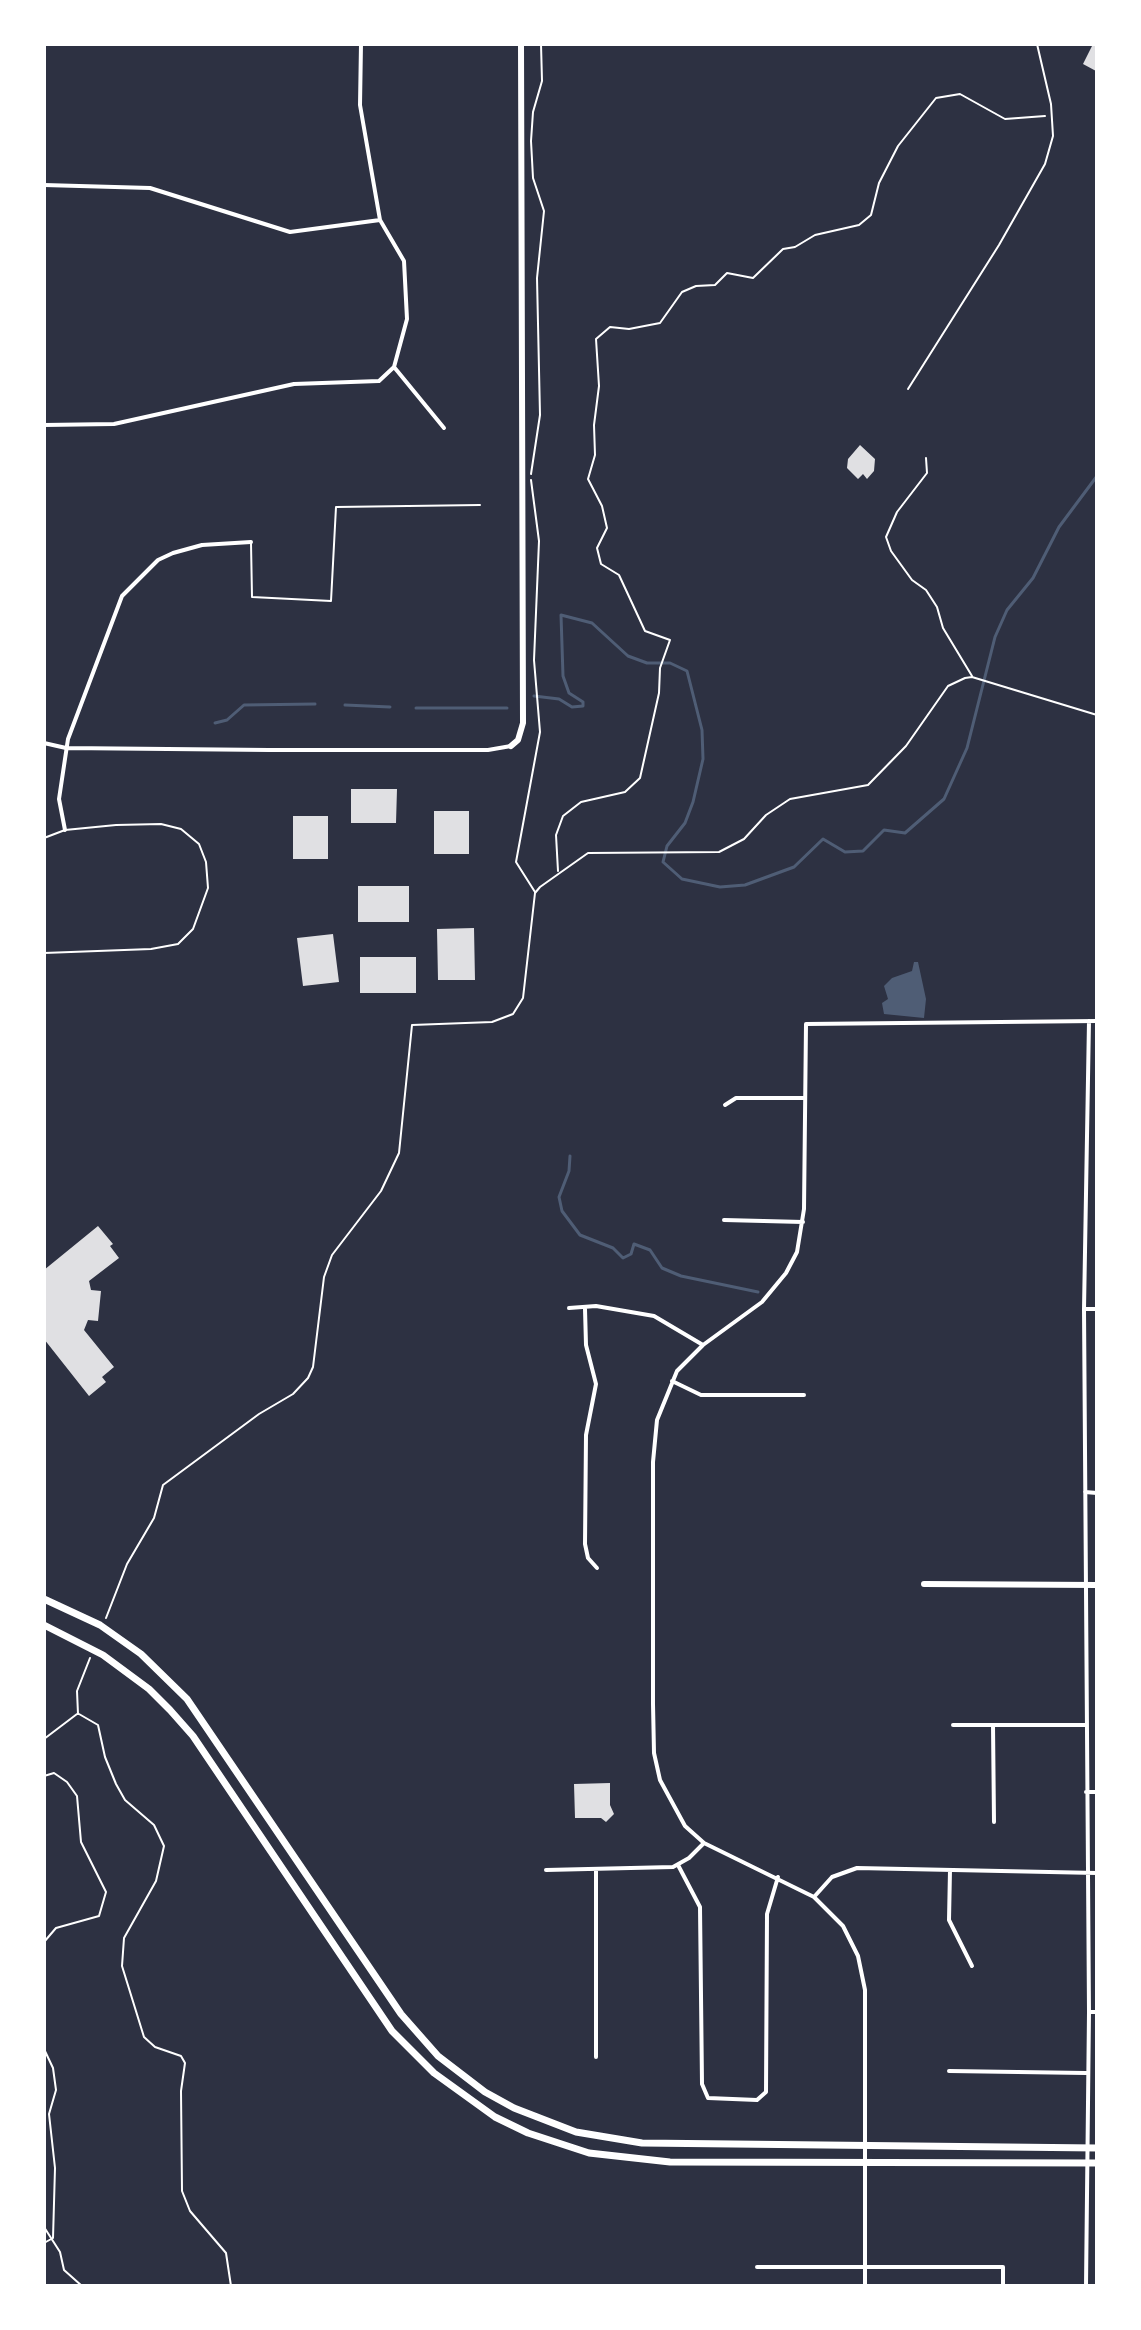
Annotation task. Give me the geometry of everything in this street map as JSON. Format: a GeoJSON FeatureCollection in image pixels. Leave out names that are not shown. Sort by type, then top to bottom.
{"type":"FeatureCollection","features":[{"type":"Feature","properties":{"kind":"main road"},"geometry":{"type":"LineString","coordinates":[[44,1599],[119,1638],[141,1654],[187,1699],[401,2014],[438,2056],[485,2092],[543,2121],[607,2139],[687,2146],[1097,2148]]}},
{"type":"Feature","properties":{"kind":"main road"},"geometry":{"type":"LineString","coordinates":[[44,1625],[103,1655],[149,1689],[170,1710],[193,1736],[392,2031],[464,2098],[528,2133],[589,2153],[670,2162],[1097,2163]]}},
{"type":"Feature","properties":{"kind":"street"},"geometry":{"type":"LineString","coordinates":[[44,425],[114,424],[294,384],[379,381],[394,367],[407,319],[404,261],[380,220],[360,105],[361,44]]}},
{"type":"Feature","properties":{"kind":"street"},"geometry":{"type":"LineString","coordinates":[[44,743],[66,748],[488,750],[511,746],[518,740],[523,723],[521,44]]}},
{"type":"Feature","properties":{"kind":"street"},"geometry":{"type":"LineString","coordinates":[[44,185],[150,188],[290,232],[380,220]]}},
{"type":"Feature","properties":{"kind":"street"},"geometry":{"type":"LineString","coordinates":[[394,367],[444,428]]}},
{"type":"Feature","properties":{"kind":"street"},"geometry":{"type":"LineString","coordinates":[[65,830],[59,799],[66,748],[114,612],[133,582],[158,560],[181,550],[251,542]]}},
{"type":"Feature","properties":{"kind":"street"},"geometry":{"type":"LineString","coordinates":[[1086,2286],[1089,2012],[1084,1309],[1089,1021]]}},
{"type":"Feature","properties":{"kind":"street"},"geometry":{"type":"LineString","coordinates":[[865,2286],[865,1990],[861,1967],[843,1926],[814,1897],[779,1877],[726,1856],[704,1843],[685,1826],[667,1798],[654,1753],[653,1462],[657,1420],[672,1381],[703,1345],[762,1302],[786,1273],[797,1252],[803,1222],[806,1024],[1097,1021]]}},
{"type":"Feature","properties":{"kind":"street"},"geometry":{"type":"LineString","coordinates":[[725,1105],[736,1098],[804,1098]]}},
{"type":"Feature","properties":{"kind":"street"},"geometry":{"type":"LineString","coordinates":[[724,1220],[803,1222]]}},
{"type":"Feature","properties":{"kind":"street"},"geometry":{"type":"LineString","coordinates":[[569,1308],[607,1307],[654,1316],[703,1345]]}},
{"type":"Feature","properties":{"kind":"street"},"geometry":{"type":"LineString","coordinates":[[585,1309],[586,1345],[596,1384],[586,1435],[585,1544],[588,1558],[597,1568]]}},
{"type":"Feature","properties":{"kind":"street"},"geometry":{"type":"LineString","coordinates":[[1084,1309],[1097,1309]]}},
{"type":"Feature","properties":{"kind":"street"},"geometry":{"type":"LineString","coordinates":[[672,1381],[701,1395],[804,1395]]}},
{"type":"Feature","properties":{"kind":"street"},"geometry":{"type":"LineString","coordinates":[[1085,1492],[1097,1493]]}},
{"type":"Feature","properties":{"kind":"street"},"geometry":{"type":"LineString","coordinates":[[924,1584],[1097,1585]]}},
{"type":"Feature","properties":{"kind":"street"},"geometry":{"type":"LineString","coordinates":[[953,1725],[1085,1725]]}},
{"type":"Feature","properties":{"kind":"street"},"geometry":{"type":"LineString","coordinates":[[993,1725],[994,1822]]}},
{"type":"Feature","properties":{"kind":"street"},"geometry":{"type":"LineString","coordinates":[[1086,1792],[1097,1792]]}},
{"type":"Feature","properties":{"kind":"street"},"geometry":{"type":"LineString","coordinates":[[546,1870],[660,1869],[678,1865],[704,1843]]}},
{"type":"Feature","properties":{"kind":"street"},"geometry":{"type":"LineString","coordinates":[[678,1865],[700,1907],[702,2084],[708,2098],[757,2100],[766,2092],[767,1914],[779,1877]]}},
{"type":"Feature","properties":{"kind":"street"},"geometry":{"type":"LineString","coordinates":[[814,1897],[832,1877],[857,1868],[1097,1873]]}},
{"type":"Feature","properties":{"kind":"street"},"geometry":{"type":"LineString","coordinates":[[950,1870],[949,1920],[972,1966]]}},
{"type":"Feature","properties":{"kind":"street"},"geometry":{"type":"LineString","coordinates":[[596,1871],[596,2057]]}},
{"type":"Feature","properties":{"kind":"street"},"geometry":{"type":"LineString","coordinates":[[1089,2012],[1097,2012]]}},
{"type":"Feature","properties":{"kind":"street"},"geometry":{"type":"LineString","coordinates":[[949,2071],[1086,2073]]}},
{"type":"Feature","properties":{"kind":"street"},"geometry":{"type":"LineString","coordinates":[[757,2267],[1003,2267],[1003,2286]]}},
{"type":"Feature","properties":{"kind":"lane"},"geometry":{"type":"LineString","coordinates":[[908,389],[999,245],[1045,164],[1053,136],[1052,115],[1037,44]]}},
{"type":"Feature","properties":{"kind":"lane"},"geometry":{"type":"LineString","coordinates":[[251,542],[252,597],[331,601],[336,507],[480,505]]}},
{"type":"Feature","properties":{"kind":"lane"},"geometry":{"type":"LineString","coordinates":[[44,838],[65,830],[161,824],[181,829],[199,844],[206,862],[208,888],[193,929],[178,944],[151,949],[44,953]]}},
{"type":"Feature","properties":{"kind":"path"},"geometry":{"type":"LineString","coordinates":[[119,1584],[154,1518],[163,1485],[259,1414],[293,1394],[308,1378],[313,1367],[324,1277],[332,1255],[381,1191],[399,1153],[412,1025],[492,1022],[513,1014],[523,998],[535,893],[516,862],[540,732],[534,603],[540,578],[540,552],[530,479],[540,415],[537,278],[544,211],[533,178],[531,141],[533,112],[542,81],[541,44]]}},
{"type":"Feature","properties":{"kind":"path"},"geometry":{"type":"LineString","coordinates":[[558,872],[556,835],[563,816],[581,802],[625,792],[640,778],[656,712],[660,668],[670,640],[645,631],[619,575],[601,564],[597,548],[607,528],[602,506],[588,479],[595,455],[594,425],[599,386],[596,339],[610,327],[629,329],[660,323],[682,292],[696,286],[715,285],[727,273],[753,278],[783,249],[795,247],[815,235],[859,225],[871,215],[879,183],[898,146],[936,98],[960,94],[1005,119],[1052,115]]}},
{"type":"Feature","properties":{"kind":"path"},"geometry":{"type":"LineString","coordinates":[[926,458],[928,469],[890,523],[888,543],[912,580],[926,590],[937,607],[943,628],[972,677]]}},
{"type":"Feature","properties":{"kind":"path"},"geometry":{"type":"LineString","coordinates":[[535,893],[558,872],[588,853],[719,852],[744,839],[766,815],[790,799],[876,781],[906,746],[948,686],[972,677],[1097,715]]}},
{"type":"Feature","properties":{"kind":"path"},"geometry":{"type":"LineString","coordinates":[[78,1714],[80,1681]]}},
{"type":"Feature","properties":{"kind":"path"},"geometry":{"type":"LineString","coordinates":[[44,1739],[78,1714]]}},
{"type":"Feature","properties":{"kind":"path"},"geometry":{"type":"LineString","coordinates":[[78,1714],[98,1725],[105,1757],[116,1784],[125,1800],[154,1825],[164,1846],[156,1881],[124,1938],[122,1966],[144,2037],[155,2047],[181,2056],[185,2063],[181,2091],[182,2191],[190,2211],[226,2253],[231,2286]]}},
{"type":"Feature","properties":{"kind":"path"},"geometry":{"type":"LineString","coordinates":[[44,1776],[54,1773],[67,1782],[77,1796],[81,1842],[106,1892],[99,1916],[56,1928],[44,1942]]}},
{"type":"Feature","properties":{"kind":"path"},"geometry":{"type":"LineString","coordinates":[[44,2049],[53,2068],[56,2090],[49,2114],[55,2168],[53,2238],[61,2264],[82,2286]]}},
{"type":"Feature","properties":{"kind":"path"},"geometry":{"type":"LineString","coordinates":[[44,2227],[53,2238]]}},
{"type":"Feature","properties":{"kind":"path"},"geometry":{"type":"LineString","coordinates":[[44,2243],[53,2238]]}},
{"type":"Feature","properties":{"kind":"water"},"geometry":{"type":"Polygon","coordinates":[[[914,962],[918,962],[926,999],[924,1018],[884,1014],[882,1003],[888,999],[884,986],[892,978],[912,971],[914,962]]]}},
{"type":"Feature","properties":{"kind":"building"},"geometry":{"type":"Polygon","coordinates":[[[1093,44],[1097,44],[1096,71],[1083,64],[1093,44]]]}},
{"type":"Feature","properties":{"kind":"building"},"geometry":{"type":"Polygon","coordinates":[[[860,445],[875,459],[874,471],[867,479],[863,474],[858,479],[847,468],[848,459],[860,445]]]}},
{"type":"Feature","properties":{"kind":"building"},"geometry":{"type":"Polygon","coordinates":[[[351,789],[397,789],[396,823],[351,823],[351,789]]]}},
{"type":"Feature","properties":{"kind":"building"},"geometry":{"type":"Polygon","coordinates":[[[434,811],[469,811],[469,854],[434,854],[434,811]]]}},
{"type":"Feature","properties":{"kind":"building"},"geometry":{"type":"Polygon","coordinates":[[[293,816],[328,816],[328,859],[293,859],[293,816]]]}},
{"type":"Feature","properties":{"kind":"building"},"geometry":{"type":"Polygon","coordinates":[[[358,886],[409,886],[409,922],[358,922],[358,886]]]}},
{"type":"Feature","properties":{"kind":"building"},"geometry":{"type":"Polygon","coordinates":[[[474,928],[475,980],[438,980],[437,929],[474,928]]]}},
{"type":"Feature","properties":{"kind":"building"},"geometry":{"type":"Polygon","coordinates":[[[333,934],[339,982],[303,986],[297,938],[333,934]]]}},
{"type":"Feature","properties":{"kind":"building"},"geometry":{"type":"Polygon","coordinates":[[[360,957],[416,957],[416,993],[360,993],[360,957]]]}},
{"type":"Feature","properties":{"kind":"building"},"geometry":{"type":"Polygon","coordinates":[[[98,1226],[113,1244],[110,1246],[119,1258],[89,1281],[91,1290],[101,1291],[98,1321],[88,1320],[84,1330],[114,1367],[102,1377],[106,1382],[89,1396],[44,1339],[44,1270],[98,1226]]]}},
{"type":"Feature","properties":{"kind":"building"},"geometry":{"type":"Polygon","coordinates":[[[610,1783],[610,1805],[614,1814],[606,1822],[601,1818],[575,1818],[574,1784],[610,1783]]]}},
{"type":"Feature","properties":{"kind":"waterway"},"geometry":{"type":"LineString","coordinates":[[534,696],[559,699],[572,707],[583,706],[583,702],[569,693],[563,676],[561,615],[592,623],[628,656],[647,663],[670,663],[687,671],[702,730],[703,759],[685,823],[667,846],[663,862],[682,879],[720,887],[745,885],[794,867],[823,839],[845,852],[863,851],[884,830],[905,833],[944,799],[967,748],[995,637],[1007,610],[1033,578],[1059,527],[1097,476]]}},
{"type":"Feature","properties":{"kind":"waterway"},"geometry":{"type":"LineString","coordinates":[[215,723],[227,720],[244,705],[315,704]]}},
{"type":"Feature","properties":{"kind":"waterway"},"geometry":{"type":"LineString","coordinates":[[345,705],[390,707]]}},
{"type":"Feature","properties":{"kind":"waterway"},"geometry":{"type":"LineString","coordinates":[[416,708],[507,708]]}},
{"type":"Feature","properties":{"kind":"waterway"},"geometry":{"type":"LineString","coordinates":[[570,1156],[569,1171],[559,1197],[562,1211],[580,1235],[613,1248],[623,1258],[631,1254],[634,1244],[650,1250],[662,1268],[681,1276],[758,1292]]}}]}
